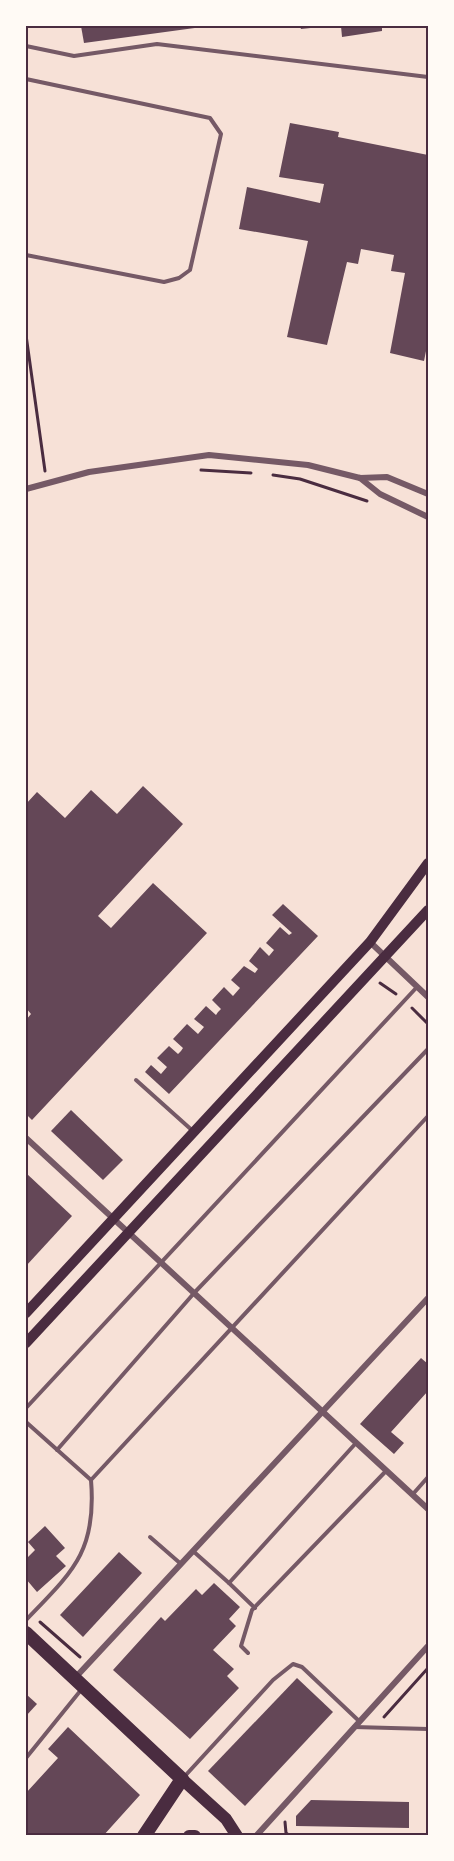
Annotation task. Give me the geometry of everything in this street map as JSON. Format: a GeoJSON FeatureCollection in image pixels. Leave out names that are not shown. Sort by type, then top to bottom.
{"type":"FeatureCollection","features":[{"type":"Feature","properties":{"kind":"highway"},"geometry":{"type":"LineString","coordinates":[[26,1633],[182,1779],[144,1836]]}},
{"type":"Feature","properties":{"kind":"main road"},"geometry":{"type":"LineString","coordinates":[[26,1313],[370,942],[429,863]]}},
{"type":"Feature","properties":{"kind":"main road"},"geometry":{"type":"LineString","coordinates":[[26,1343],[429,910]]}},
{"type":"Feature","properties":{"kind":"main road"},"geometry":{"type":"LineString","coordinates":[[182,1779],[226,1819],[237,1836]]}},
{"type":"Feature","properties":{"kind":"main road"},"geometry":{"type":"LineString","coordinates":[[189,1836],[195,1836]]}},
{"type":"Feature","properties":{"kind":"street"},"geometry":{"type":"LineString","coordinates":[[26,489],[89,472],[209,455],[308,465],[360,478],[387,477],[429,494]]}},
{"type":"Feature","properties":{"kind":"street"},"geometry":{"type":"LineString","coordinates":[[360,478],[380,494],[429,517]]}},
{"type":"Feature","properties":{"kind":"street"},"geometry":{"type":"LineString","coordinates":[[370,942],[429,997]]}},
{"type":"Feature","properties":{"kind":"street"},"geometry":{"type":"LineString","coordinates":[[26,1138],[429,1509]]}},
{"type":"Feature","properties":{"kind":"street"},"geometry":{"type":"LineString","coordinates":[[79,1682],[88,1664],[429,1298]]}},
{"type":"Feature","properties":{"kind":"street"},"geometry":{"type":"LineString","coordinates":[[256,1836],[429,1646]]}},
{"type":"Feature","properties":{"kind":"lane"},"geometry":{"type":"LineString","coordinates":[[26,46],[74,56],[157,44],[429,77]]}},
{"type":"Feature","properties":{"kind":"lane"},"geometry":{"type":"LineString","coordinates":[[26,79],[210,118],[221,134],[190,270],[179,278],[164,282],[26,255]]}},
{"type":"Feature","properties":{"kind":"lane"},"geometry":{"type":"LineString","coordinates":[[26,1408],[418,987]]}},
{"type":"Feature","properties":{"kind":"lane"},"geometry":{"type":"LineString","coordinates":[[57,1450],[195,1292],[429,1049]]}},
{"type":"Feature","properties":{"kind":"lane"},"geometry":{"type":"LineString","coordinates":[[136,1080],[194,1132]]}},
{"type":"Feature","properties":{"kind":"lane"},"geometry":{"type":"LineString","coordinates":[[26,1620],[79,1561],[86,1540],[90,1513],[91,1480],[429,1116]]}},
{"type":"Feature","properties":{"kind":"lane"},"geometry":{"type":"LineString","coordinates":[[26,1422],[91,1480]]}},
{"type":"Feature","properties":{"kind":"lane"},"geometry":{"type":"LineString","coordinates":[[229,1583],[356,1442]]}},
{"type":"Feature","properties":{"kind":"lane"},"geometry":{"type":"LineString","coordinates":[[248,1653],[241,1646],[255,1608],[387,1470]]}},
{"type":"Feature","properties":{"kind":"lane"},"geometry":{"type":"LineString","coordinates":[[412,1494],[429,1477]]}},
{"type":"Feature","properties":{"kind":"lane"},"geometry":{"type":"LineString","coordinates":[[150,1537],[181,1564]]}},
{"type":"Feature","properties":{"kind":"lane"},"geometry":{"type":"LineString","coordinates":[[193,1551],[255,1608]]}},
{"type":"Feature","properties":{"kind":"lane"},"geometry":{"type":"LineString","coordinates":[[182,1779],[273,1680],[293,1664],[302,1667],[359,1721]]}},
{"type":"Feature","properties":{"kind":"lane"},"geometry":{"type":"LineString","coordinates":[[26,1758],[79,1682]]}},
{"type":"Feature","properties":{"kind":"lane"},"geometry":{"type":"LineString","coordinates":[[353,1727],[429,1729]]}},
{"type":"Feature","properties":{"kind":"path"},"geometry":{"type":"LineString","coordinates":[[26,335],[45,471],[35,474]]}},
{"type":"Feature","properties":{"kind":"path"},"geometry":{"type":"LineString","coordinates":[[190,458],[194,471],[253,473]]}},
{"type":"Feature","properties":{"kind":"path"},"geometry":{"type":"LineString","coordinates":[[265,474],[300,479],[337,489],[375,504]]}},
{"type":"Feature","properties":{"kind":"path"},"geometry":{"type":"LineString","coordinates":[[32,1614],[88,1664]]}},
{"type":"Feature","properties":{"kind":"building"},"geometry":{"type":"Polygon","coordinates":[[[81,26],[202,26],[202,27],[84,43],[81,26]]]}},
{"type":"Feature","properties":{"kind":"building"},"geometry":{"type":"Polygon","coordinates":[[[300,26],[320,26],[320,27],[301,29],[300,26]]]}},
{"type":"Feature","properties":{"kind":"building"},"geometry":{"type":"Polygon","coordinates":[[[341,26],[382,26],[382,31],[342,37],[341,26]]]}},
{"type":"Feature","properties":{"kind":"building"},"geometry":{"type":"Polygon","coordinates":[[[290,123],[339,132],[338,137],[428,155],[428,341],[424,361],[390,353],[405,273],[391,271],[394,255],[361,249],[358,264],[347,262],[327,345],[287,337],[308,241],[239,229],[247,187],[320,203],[324,184],[279,177],[290,123]]]}},
{"type":"Feature","properties":{"kind":"building"},"geometry":{"type":"Polygon","coordinates":[[[143,786],[183,824],[98,916],[111,928],[153,883],[207,933],[32,1120],[26,1114],[26,1020],[31,1014],[26,1008],[26,804],[37,792],[65,818],[91,790],[117,814],[143,786]]]}},
{"type":"Feature","properties":{"kind":"building"},"geometry":{"type":"Polygon","coordinates":[[[283,904],[318,936],[169,1094],[145,1072],[151,1065],[161,1074],[167,1067],[157,1058],[169,1046],[178,1054],[181,1051],[183,1048],[173,1039],[187,1024],[198,1034],[204,1027],[194,1019],[206,1006],[216,1015],[221,1009],[212,1000],[224,987],[233,996],[240,988],[231,980],[244,966],[255,973],[258,969],[249,961],[260,947],[269,956],[274,950],[266,943],[280,927],[289,935],[292,933],[272,915],[283,904]]]}},
{"type":"Feature","properties":{"kind":"building"},"geometry":{"type":"Polygon","coordinates":[[[71,1110],[123,1160],[103,1180],[51,1131],[71,1110]]]}},
{"type":"Feature","properties":{"kind":"building"},"geometry":{"type":"Polygon","coordinates":[[[26,1173],[72,1216],[26,1266],[26,1173]]]}},
{"type":"Feature","properties":{"kind":"building"},"geometry":{"type":"Polygon","coordinates":[[[421,1358],[428,1364],[428,1391],[391,1432],[404,1443],[394,1454],[360,1424],[421,1358]]]}},
{"type":"Feature","properties":{"kind":"building"},"geometry":{"type":"Polygon","coordinates":[[[45,1526],[65,1548],[56,1556],[66,1566],[37,1592],[26,1579],[26,1559],[35,1550],[28,1542],[45,1526]]]}},
{"type":"Feature","properties":{"kind":"building"},"geometry":{"type":"Polygon","coordinates":[[[119,1552],[142,1573],[83,1637],[60,1615],[119,1552]]]}},
{"type":"Feature","properties":{"kind":"building"},"geometry":{"type":"Polygon","coordinates":[[[214,1583],[240,1607],[229,1619],[236,1626],[213,1650],[234,1669],[227,1676],[239,1688],[190,1739],[113,1670],[161,1617],[165,1621],[196,1589],[202,1595],[214,1583]]]}},
{"type":"Feature","properties":{"kind":"building"},"geometry":{"type":"Polygon","coordinates":[[[297,1678],[333,1712],[245,1806],[208,1771],[297,1678]]]}},
{"type":"Feature","properties":{"kind":"building"},"geometry":{"type":"Polygon","coordinates":[[[26,1694],[37,1704],[26,1716],[26,1694]]]}},
{"type":"Feature","properties":{"kind":"building"},"geometry":{"type":"Polygon","coordinates":[[[68,1727],[140,1795],[103,1836],[26,1836],[26,1793],[58,1758],[48,1749],[68,1727]]]}},
{"type":"Feature","properties":{"kind":"building"},"geometry":{"type":"Polygon","coordinates":[[[311,1800],[409,1802],[409,1828],[296,1826],[296,1816],[311,1800]]]}}]}
